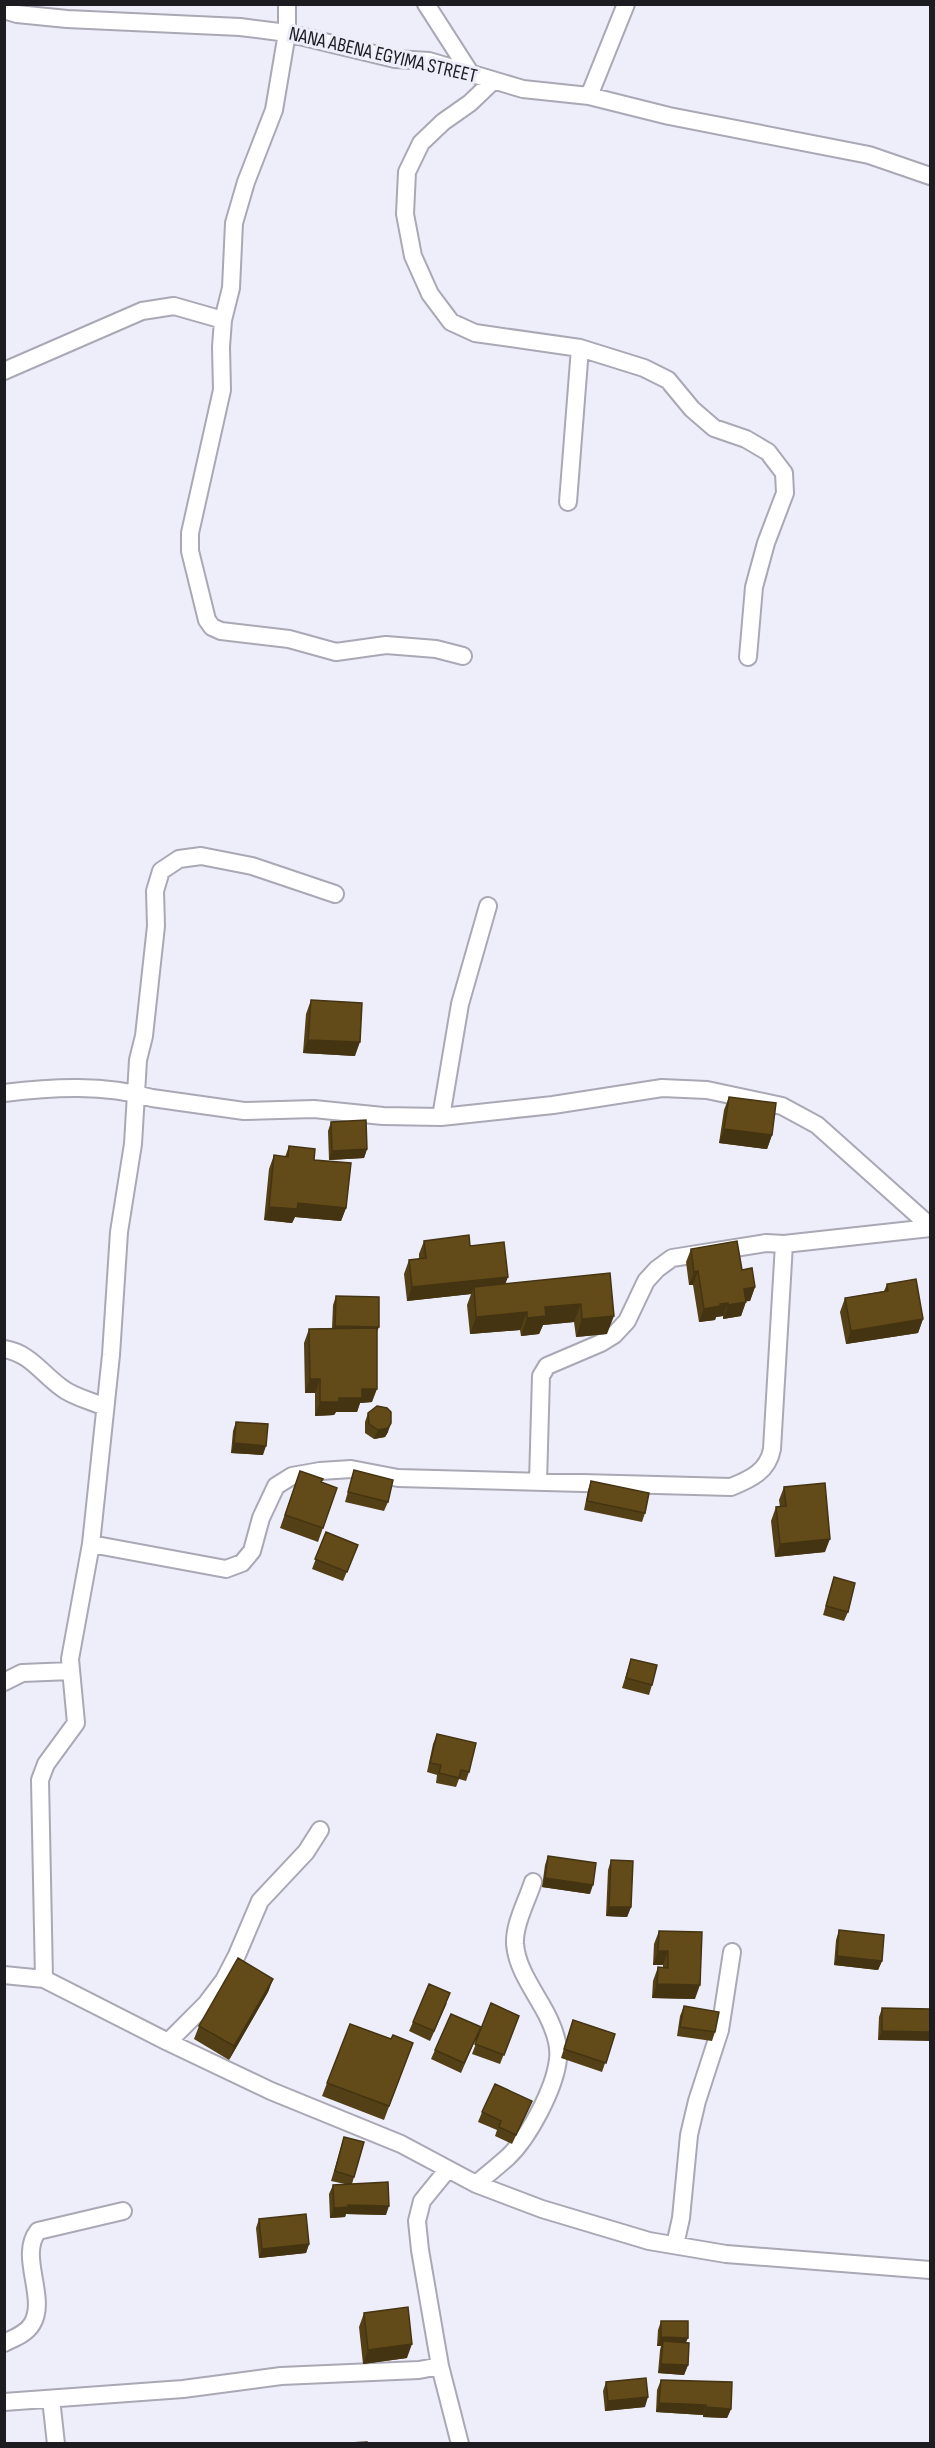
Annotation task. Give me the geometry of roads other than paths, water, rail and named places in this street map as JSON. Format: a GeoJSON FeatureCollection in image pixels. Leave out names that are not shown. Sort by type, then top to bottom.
{"type":"FeatureCollection","features":[{"type":"Feature","properties":{"kind":"street"},"geometry":{"type":"LineString","coordinates":[[287,4],[287,33],[274,110],[246,182],[234,223],[231,288],[223,320],[221,347],[222,390],[190,533],[190,550],[207,620],[212,627],[221,631],[290,639],[336,652],[386,645],[436,649],[464,656]]}},
{"type":"Feature","properties":{"kind":"street"},"geometry":{"type":"LineString","coordinates":[[426,4],[469,72]]}},
{"type":"Feature","properties":{"kind":"street"},"geometry":{"type":"LineString","coordinates":[[589,96],[626,4]]}},
{"type":"Feature","properties":{"kind":"street","name":"NANA ABENA EGYIMA STREET"},"geometry":{"type":"LineString","coordinates":[[4,10],[17,14],[67,19],[240,27],[287,33],[395,59],[429,61],[523,89],[589,96],[669,116],[869,155],[930,176]]}},
{"type":"Feature","properties":{"kind":"street"},"geometry":{"type":"LineString","coordinates":[[493,81],[421,143],[407,172],[405,214],[413,256],[430,294],[451,322],[475,333],[580,348],[644,368],[668,380],[692,409],[714,428],[746,439],[768,452],[784,473],[785,493],[766,543],[754,587],[748,657]]}},
{"type":"Feature","properties":{"kind":"street"},"geometry":{"type":"LineString","coordinates":[[4,371],[142,311],[174,306],[223,320]]}},
{"type":"Feature","properties":{"kind":"street"},"geometry":{"type":"LineString","coordinates":[[568,502],[580,348]]}},
{"type":"Feature","properties":{"kind":"street"},"geometry":{"type":"LineString","coordinates":[[44,1979],[40,1780],[46,1764],[76,1723],[71,1646],[91,1544],[119,1232],[133,1144],[138,1060],[144,1036],[156,926],[154,891],[161,871],[179,859],[201,856],[252,866],[336,894]]}},
{"type":"Feature","properties":{"kind":"street"},"geometry":{"type":"LineString","coordinates":[[441,1117],[460,1004],[488,906]]}},
{"type":"Feature","properties":{"kind":"street"},"geometry":{"type":"LineString","coordinates":[[4,1093],[45,1088],[78,1088],[137,1094],[244,1110],[314,1109],[384,1116],[441,1117],[553,1105],[662,1089],[707,1089],[782,1106],[817,1125],[930,1227]]}},
{"type":"Feature","properties":{"kind":"street"},"geometry":{"type":"LineString","coordinates":[[538,1482],[541,1376],[547,1366],[601,1343],[614,1335],[627,1321],[646,1281],[672,1258],[766,1243],[784,1244],[930,1227]]}},
{"type":"Feature","properties":{"kind":"street"},"geometry":{"type":"LineString","coordinates":[[91,1544],[226,1569],[242,1563],[252,1551],[261,1518],[276,1486],[292,1476],[320,1471],[351,1469],[398,1478],[731,1487],[752,1479],[770,1462],[784,1244]]}},
{"type":"Feature","properties":{"kind":"street"},"geometry":{"type":"LineString","coordinates":[[4,1350],[17,1351],[41,1368],[63,1389],[105,1407]]}},
{"type":"Feature","properties":{"kind":"street"},"geometry":{"type":"LineString","coordinates":[[4,1682],[22,1672],[71,1671]]}},
{"type":"Feature","properties":{"kind":"street"},"geometry":{"type":"LineString","coordinates":[[168,2042],[200,2010],[224,1980],[260,1901],[271,1887],[291,1870],[320,1830]]}},
{"type":"Feature","properties":{"kind":"street"},"geometry":{"type":"LineString","coordinates":[[476,2184],[508,2157],[522,2141],[536,2118],[558,2060],[557,2039],[548,2016],[527,1979],[515,1943],[518,1926],[533,1882]]}},
{"type":"Feature","properties":{"kind":"street"},"geometry":{"type":"LineString","coordinates":[[675,2246],[682,2209],[689,2135],[697,2101],[720,2030],[732,1952]]}},
{"type":"Feature","properties":{"kind":"street"},"geometry":{"type":"LineString","coordinates":[[4,1975],[44,1979],[271,2091],[401,2144],[476,2184],[542,2209],[649,2241],[675,2246],[726,2254],[930,2270]]}},
{"type":"Feature","properties":{"kind":"street"},"geometry":{"type":"LineString","coordinates":[[448,2169],[422,2201],[417,2221],[440,2366],[460,2444]]}},
{"type":"Feature","properties":{"kind":"street"},"geometry":{"type":"LineString","coordinates":[[4,2343],[22,2334],[32,2325],[37,2313],[31,2250],[32,2238],[38,2231],[123,2211]]}},
{"type":"Feature","properties":{"kind":"street"},"geometry":{"type":"LineString","coordinates":[[4,2402],[183,2389],[280,2376],[388,2373],[440,2366]]}},
{"type":"Feature","properties":{"kind":"street"},"geometry":{"type":"LineString","coordinates":[[51,2399],[56,2444]]}}]}
